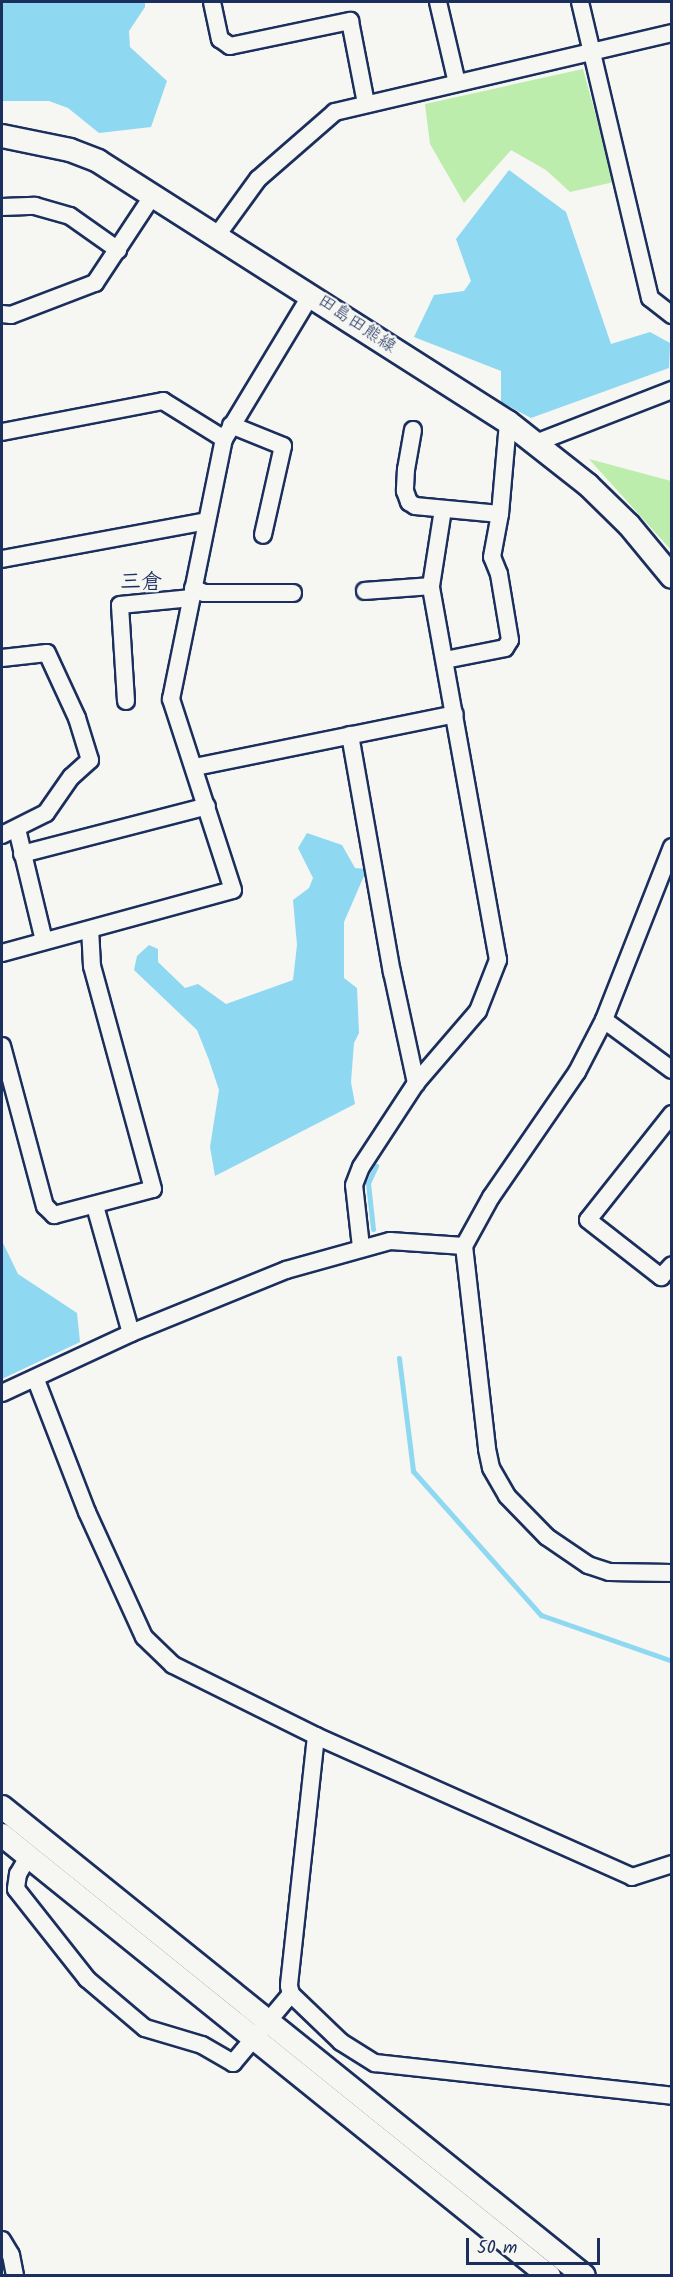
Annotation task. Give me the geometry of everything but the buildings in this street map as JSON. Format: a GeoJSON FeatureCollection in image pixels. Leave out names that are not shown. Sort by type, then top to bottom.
{"type":"FeatureCollection","features":[{"type":"Feature","properties":{"kind":"street"},"geometry":{"type":"LineString","coordinates":[[212,2],[220,39],[230,46],[350,21],[366,103]]}},
{"type":"Feature","properties":{"kind":"street"},"geometry":{"type":"LineString","coordinates":[[438,2],[457,83]]}},
{"type":"Feature","properties":{"kind":"street"},"geometry":{"type":"LineString","coordinates":[[580,2],[650,298],[672,315]]}},
{"type":"Feature","properties":{"kind":"street"},"geometry":{"type":"LineString","coordinates":[[218,234],[258,179],[335,112],[672,33]]}},
{"type":"Feature","properties":{"kind":"street","name":"田島田熊線"},"geometry":{"type":"LineString","coordinates":[[2,136],[70,150],[98,162],[218,234],[508,422],[538,442],[629,525],[672,577]]}},
{"type":"Feature","properties":{"kind":"street"},"geometry":{"type":"LineString","coordinates":[[2,315],[11,315],[95,283],[153,195]]}},
{"type":"Feature","properties":{"kind":"street"},"geometry":{"type":"LineString","coordinates":[[2,207],[35,206],[70,216],[118,249]]}},
{"type":"Feature","properties":{"kind":"street"},"geometry":{"type":"LineString","coordinates":[[2,953],[232,890],[195,767],[171,699],[227,432],[311,295]]}},
{"type":"Feature","properties":{"kind":"street"},"geometry":{"type":"LineString","coordinates":[[538,442],[672,390]]}},
{"type":"Feature","properties":{"kind":"street"},"geometry":{"type":"LineString","coordinates":[[2,432],[164,401],[227,432],[283,446],[263,535]]}},
{"type":"Feature","properties":{"kind":"street"},"geometry":{"type":"LineString","coordinates":[[445,660],[505,648],[510,640],[500,574],[492,557],[500,514],[508,422]]}},
{"type":"Feature","properties":{"kind":"street"},"geometry":{"type":"LineString","coordinates":[[413,430],[405,491],[415,506],[500,514]]}},
{"type":"Feature","properties":{"kind":"street"},"geometry":{"type":"LineString","coordinates":[[361,1247],[354,1185],[361,1167],[416,1083],[478,1011],[498,960],[430,586],[443,509]]}},
{"type":"Feature","properties":{"kind":"street"},"geometry":{"type":"LineString","coordinates":[[2,559],[207,521]]}},
{"type":"Feature","properties":{"kind":"street"},"geometry":{"type":"LineString","coordinates":[[365,591],[430,586]]}},
{"type":"Feature","properties":{"kind":"street"},"geometry":{"type":"LineString","coordinates":[[126,701],[120,605],[204,592],[293,593]]}},
{"type":"Feature","properties":{"kind":"street"},"geometry":{"type":"LineString","coordinates":[[2,658],[47,654],[77,718],[90,759],[71,777],[46,813],[9,832],[22,854],[44,941]]}},
{"type":"Feature","properties":{"kind":"street"},"geometry":{"type":"LineString","coordinates":[[195,767],[455,714]]}},
{"type":"Feature","properties":{"kind":"street"},"geometry":{"type":"LineString","coordinates":[[350,735],[392,972],[416,1083]]}},
{"type":"Feature","properties":{"kind":"street"},"geometry":{"type":"LineString","coordinates":[[22,854],[207,806]]}},
{"type":"Feature","properties":{"kind":"street"},"geometry":{"type":"LineString","coordinates":[[672,847],[604,1020],[577,1072],[491,1197],[464,1246],[487,1449],[491,1468],[507,1496],[547,1537],[588,1566],[609,1572],[672,1573]]}},
{"type":"Feature","properties":{"kind":"street"},"geometry":{"type":"LineString","coordinates":[[2,1046],[45,1206],[54,1215],[153,1189],[92,966],[90,930]]}},
{"type":"Feature","properties":{"kind":"street"},"geometry":{"type":"LineString","coordinates":[[604,1020],[672,1070]]}},
{"type":"Feature","properties":{"kind":"street"},"geometry":{"type":"LineString","coordinates":[[672,1113],[588,1220],[661,1277],[672,1264]]}},
{"type":"Feature","properties":{"kind":"street"},"geometry":{"type":"LineString","coordinates":[[95,1206],[131,1333]]}},
{"type":"Feature","properties":{"kind":"street"},"geometry":{"type":"LineString","coordinates":[[2,1393],[36,1380],[131,1333],[286,1270],[361,1247],[390,1241],[464,1246]]}},
{"type":"Feature","properties":{"kind":"street"},"geometry":{"type":"LineString","coordinates":[[36,1380],[87,1512],[144,1637],[173,1665],[316,1736],[632,1877],[672,1864]]}},
{"type":"Feature","properties":{"kind":"street"},"geometry":{"type":"LineString","coordinates":[[316,1736],[289,1986],[291,1994],[341,2042],[375,2063],[672,2096]]}},
{"type":"Feature","properties":{"kind":"street"},"geometry":{"type":"LineString","coordinates":[[2,1807],[270,2020],[584,2276]]}},
{"type":"Feature","properties":{"kind":"street"},"geometry":{"type":"LineString","coordinates":[[2,1835],[253,2040],[549,2276]]}},
{"type":"Feature","properties":{"kind":"street"},"geometry":{"type":"LineString","coordinates":[[28,1857],[18,1874],[16,1889],[87,1979],[124,2014],[166,2037],[202,2045],[233,2062],[291,1994]]}},
{"type":"Feature","properties":{"kind":"street"},"geometry":{"type":"LineString","coordinates":[[2,2240],[11,2255],[15,2276]]}},
{"type":"Feature","properties":{"kind":"green space"},"geometry":{"type":"Polygon","coordinates":[[[583,69],[614,182],[570,192],[546,170],[511,150],[464,203],[430,144],[425,104],[583,69]]]}},
{"type":"Feature","properties":{"kind":"green space"},"geometry":{"type":"Polygon","coordinates":[[[589,459],[671,481],[671,550],[589,459]]]}},
{"type":"Feature","properties":{"kind":"water"},"geometry":{"type":"Polygon","coordinates":[[[2,2],[145,2],[145,7],[129,31],[130,47],[167,81],[151,127],[99,133],[68,108],[49,101],[2,101],[2,2]]]}},
{"type":"Feature","properties":{"kind":"water"},"geometry":{"type":"Polygon","coordinates":[[[509,170],[566,212],[611,344],[650,332],[670,343],[669,368],[531,418],[501,402],[501,371],[414,337],[434,295],[464,291],[471,281],[456,239],[509,170]]]}},
{"type":"Feature","properties":{"kind":"water"},"geometry":{"type":"Polygon","coordinates":[[[307,833],[342,845],[355,868],[367,869],[344,922],[344,978],[357,988],[359,1033],[354,1043],[351,1082],[355,1104],[215,1176],[210,1147],[219,1090],[209,1060],[197,1030],[134,970],[137,956],[149,945],[158,949],[158,962],[185,988],[198,984],[226,1004],[293,980],[297,945],[293,900],[309,888],[313,878],[298,848],[307,833]]]}},
{"type":"Feature","properties":{"kind":"water"},"geometry":{"type":"Polygon","coordinates":[[[2,1241],[18,1274],[77,1313],[80,1342],[2,1379],[2,1241]]]}},
{"type":"Feature","properties":{"kind":"waterway"},"geometry":{"type":"LineString","coordinates":[[373,1229],[368,1183],[376,1166]]}},
{"type":"Feature","properties":{"kind":"waterway"},"geometry":{"type":"LineString","coordinates":[[399,1358],[413,1471],[541,1615],[672,1661]]}},
{"type":"Feature","properties":{"kind":"district","name":"三倉"},"geometry":{"type":"Point","coordinates":[141,583]}}]}
